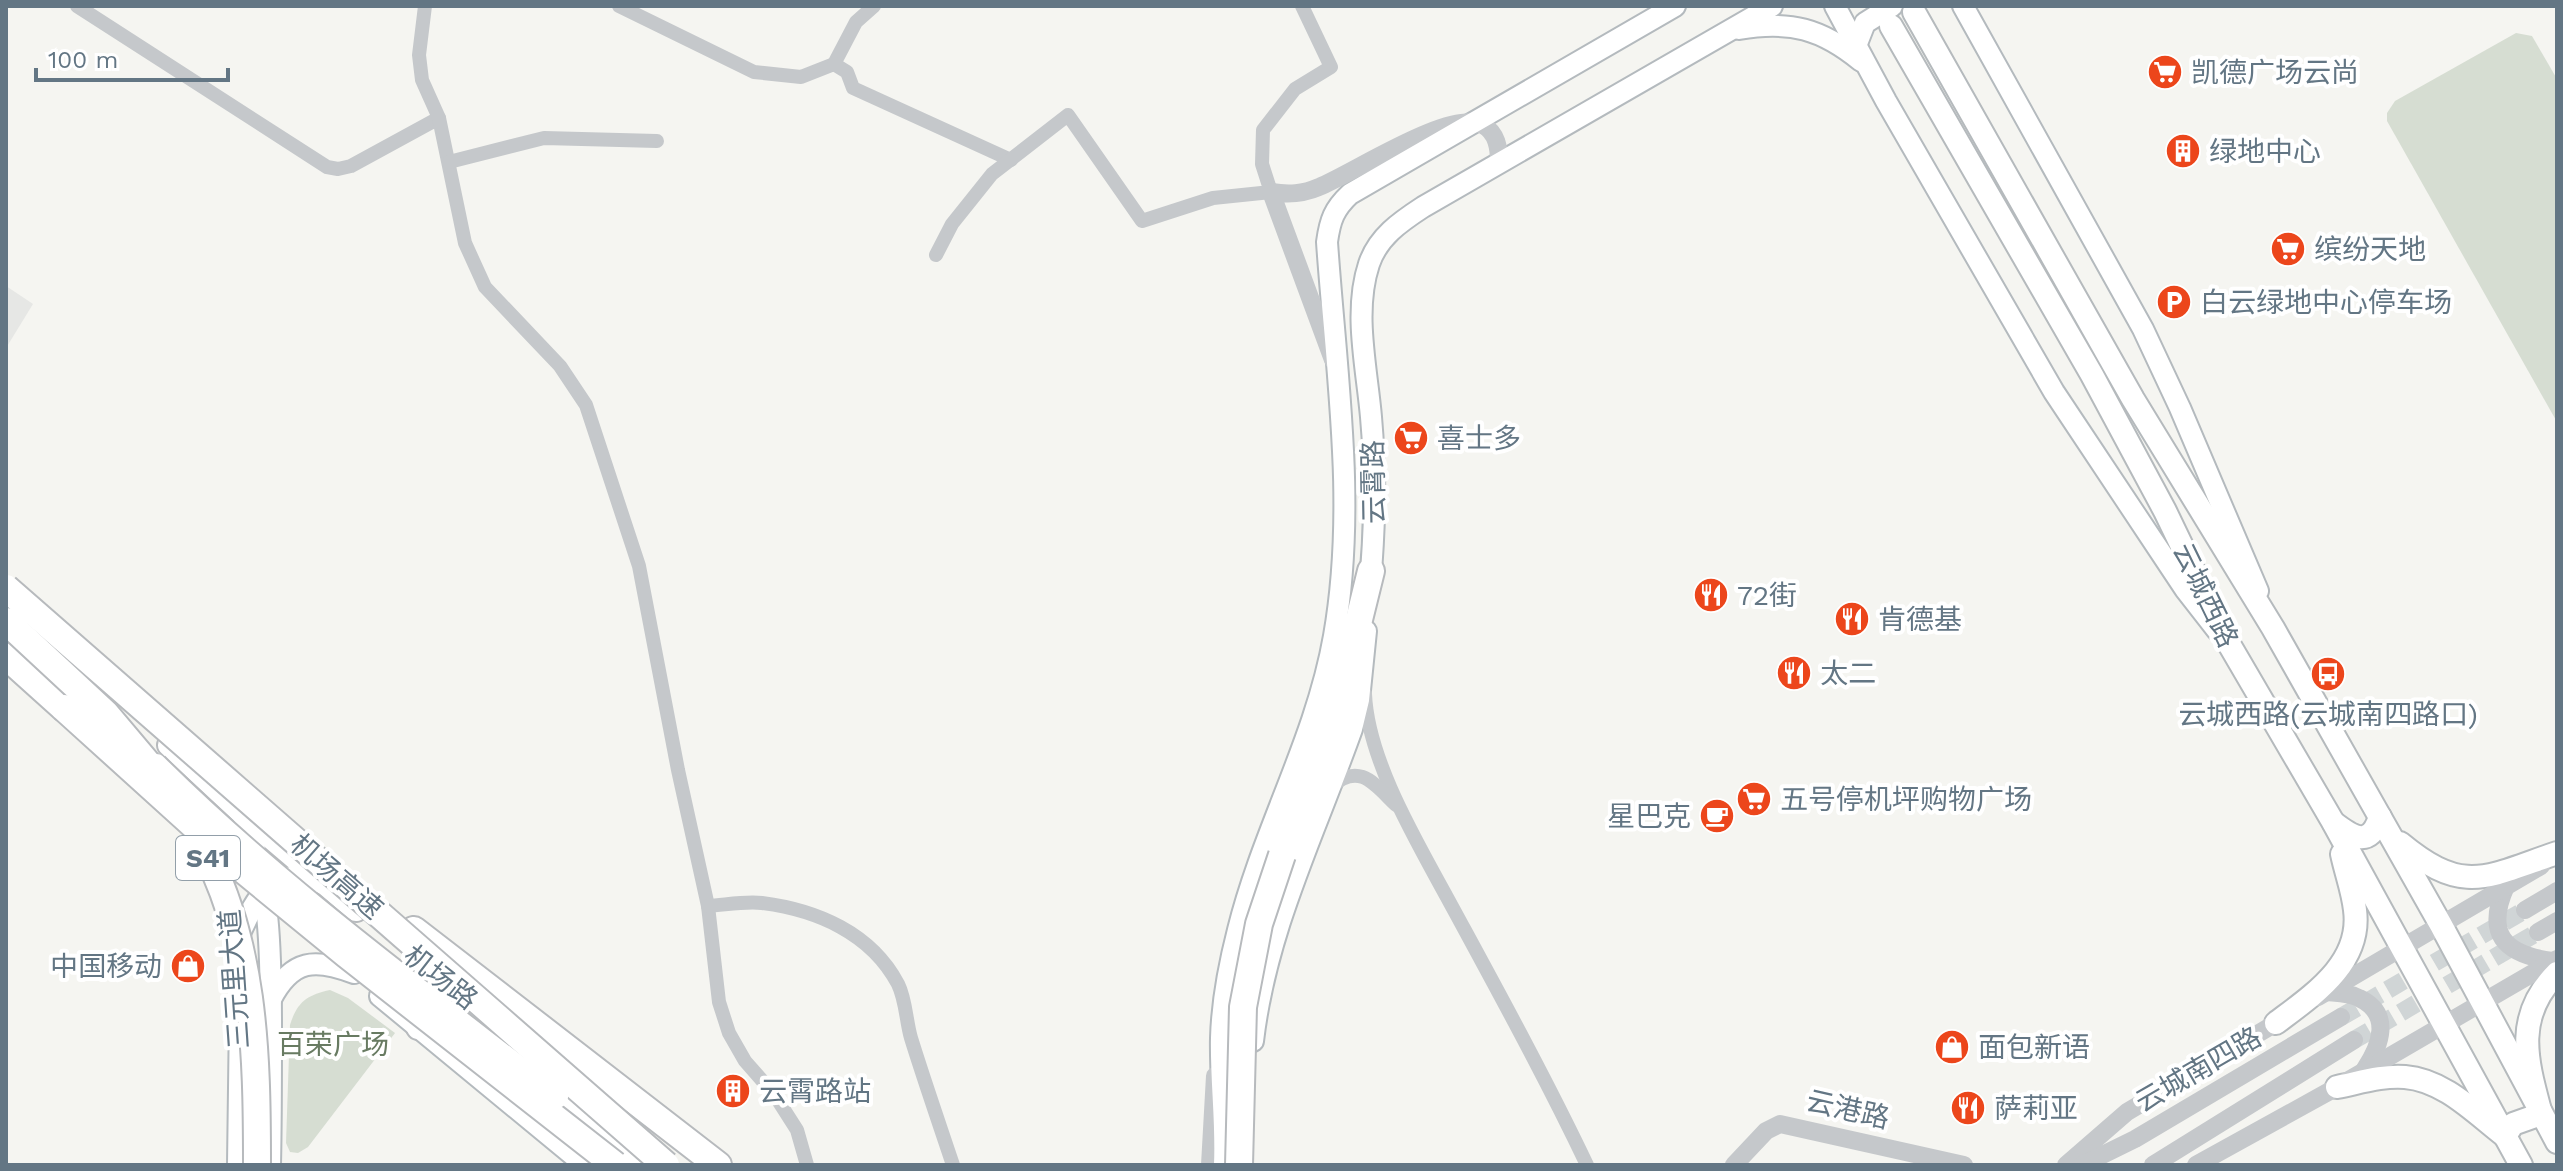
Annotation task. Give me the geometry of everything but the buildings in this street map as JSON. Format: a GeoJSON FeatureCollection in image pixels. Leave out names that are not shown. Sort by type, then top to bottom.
{"type":"FeatureCollection","features":[{"type":"Feature","properties":{"kind":"highway"},"geometry":{"type":"LineString","coordinates":[[1239,1165],[1243,1007],[1259,924],[1335,717],[1371,571]]}},
{"type":"Feature","properties":{"kind":"highway","name":"机场高速"},"geometry":{"type":"LineString","coordinates":[[6,588],[666,1165]]}},
{"type":"Feature","properties":{"kind":"highway","name":"S41"},"geometry":{"type":"LineString","coordinates":[[6,621],[95,703],[138,750],[170,790],[217,878],[230,913],[248,982],[254,1045],[257,1165]]}},
{"type":"Feature","properties":{"kind":"highway"},"geometry":{"type":"LineString","coordinates":[[6,656],[242,869],[615,1165]]}},
{"type":"Feature","properties":{"kind":"highway"},"geometry":{"type":"LineString","coordinates":[[290,835],[718,1165]]}},
{"type":"Feature","properties":{"kind":"main road","name":"云霄路"},"geometry":{"type":"LineString","coordinates":[[1224,1165],[1221,1038],[1229,967],[1249,890],[1306,742],[1335,635],[1346,500],[1327,242],[1330,222],[1336,208],[1350,194],[1675,6]]}},
{"type":"Feature","properties":{"kind":"main road","name":"云霄路"},"geometry":{"type":"LineString","coordinates":[[1246,1165],[1249,1082],[1257,1009],[1271,946],[1352,729],[1359,700],[1374,543],[1374,455],[1362,313],[1369,263],[1394,226],[1499,162],[1772,6]]}},
{"type":"Feature","properties":{"kind":"main road"},"geometry":{"type":"LineString","coordinates":[[1835,6],[2069,416],[2185,589],[2229,644]]}},
{"type":"Feature","properties":{"kind":"main road"},"geometry":{"type":"LineString","coordinates":[[1967,10],[2154,352],[2214,485],[2273,628]]}},
{"type":"Feature","properties":{"kind":"main road","name":"云城西路"},"geometry":{"type":"LineString","coordinates":[[1914,12],[2133,399],[2273,628],[2441,925],[2557,1142]]}},
{"type":"Feature","properties":{"kind":"main road"},"geometry":{"type":"LineString","coordinates":[[1856,46],[1865,23],[1891,16]]}},
{"type":"Feature","properties":{"kind":"main road","name":"云城西路"},"geometry":{"type":"LineString","coordinates":[[1891,16],[2128,440],[2229,644],[2333,822],[2521,1165]]}},
{"type":"Feature","properties":{"kind":"main road"},"geometry":{"type":"LineString","coordinates":[[1703,46],[1734,30],[1792,27],[1828,37],[1868,67]]}},
{"type":"Feature","properties":{"kind":"main road","name":"机场路"},"geometry":{"type":"LineString","coordinates":[[6,579],[205,781],[365,917],[678,1165]]}},
{"type":"Feature","properties":{"kind":"main road"},"geometry":{"type":"LineString","coordinates":[[6,613],[241,847],[328,920],[643,1165]]}},
{"type":"Feature","properties":{"kind":"main road"},"geometry":{"type":"LineString","coordinates":[[6,646],[354,973],[585,1165]]}},
{"type":"Feature","properties":{"kind":"main road"},"geometry":{"type":"LineString","coordinates":[[177,808],[198,817],[211,815],[217,809],[217,802],[205,781]]}},
{"type":"Feature","properties":{"kind":"main road","name":"三元里大道"},"geometry":{"type":"LineString","coordinates":[[177,808],[209,854],[233,910],[240,1016],[238,1165]]}},
{"type":"Feature","properties":{"kind":"main road","name":"三元里大道"},"geometry":{"type":"LineString","coordinates":[[242,813],[254,840],[264,891],[271,999],[270,1165]]}},
{"type":"Feature","properties":{"kind":"main road"},"geometry":{"type":"LineString","coordinates":[[2333,822],[2354,837],[2364,838],[2372,834],[2380,817],[2398,840],[2419,858],[2451,875],[2478,877],[2557,854]]}},
{"type":"Feature","properties":{"kind":"main road"},"geometry":{"type":"LineString","coordinates":[[2276,1023],[2330,980],[2353,942],[2356,912],[2333,822]]}},
{"type":"Feature","properties":{"kind":"main road"},"geometry":{"type":"LineString","coordinates":[[236,942],[264,891],[275,880],[288,876],[308,877],[326,885]]}},
{"type":"Feature","properties":{"kind":"main road"},"geometry":{"type":"LineString","coordinates":[[332,952],[330,937],[336,925],[351,916],[365,917]]}},
{"type":"Feature","properties":{"kind":"main road"},"geometry":{"type":"LineString","coordinates":[[271,999],[289,974],[301,966],[316,962],[354,973]]}},
{"type":"Feature","properties":{"kind":"main road"},"geometry":{"type":"LineString","coordinates":[[2337,1087],[2389,1078],[2420,1079],[2453,1096],[2505,1136],[2513,1124],[2541,1114],[2528,1064],[2526,1033],[2535,1002],[2555,964]]}},
{"type":"Feature","properties":{"kind":"main road"},"geometry":{"type":"LineString","coordinates":[[418,1028],[418,1011],[429,993],[454,988]]}},
{"type":"Feature","properties":{"kind":"street"},"geometry":{"type":"LineString","coordinates":[[77,6],[327,167],[338,169],[351,166],[439,118]]}},
{"type":"Feature","properties":{"kind":"street"},"geometry":{"type":"LineString","coordinates":[[425,6],[419,55],[422,80],[439,118],[465,243],[485,287],[560,366],[586,405],[639,566],[708,906],[719,1002],[729,1033],[745,1061],[774,1094],[797,1130],[807,1165]]}},
{"type":"Feature","properties":{"kind":"street"},"geometry":{"type":"LineString","coordinates":[[619,6],[754,72],[801,77],[834,64],[856,22],[874,6]]}},
{"type":"Feature","properties":{"kind":"street"},"geometry":{"type":"LineString","coordinates":[[1302,6],[1331,67],[1295,89],[1263,130],[1262,164],[1336,367]]}},
{"type":"Feature","properties":{"kind":"street"},"geometry":{"type":"LineString","coordinates":[[834,64],[847,72],[853,88],[1011,160]]}},
{"type":"Feature","properties":{"kind":"street"},"geometry":{"type":"LineString","coordinates":[[936,255],[952,224],[992,174],[1068,115],[1142,221],[1213,198],[1271,192],[1289,195],[1321,187],[1416,138],[1436,130],[1471,123],[1482,124],[1497,140],[1499,162]]}},
{"type":"Feature","properties":{"kind":"street"},"geometry":{"type":"LineString","coordinates":[[449,162],[544,138],[657,141]]}},
{"type":"Feature","properties":{"kind":"street"},"geometry":{"type":"LineString","coordinates":[[1366,629],[1366,707],[1369,726],[1400,809],[1550,1089],[1587,1165]]}},
{"type":"Feature","properties":{"kind":"street"},"geometry":{"type":"LineString","coordinates":[[1328,790],[1340,779],[1366,777],[1400,809]]}},
{"type":"Feature","properties":{"kind":"street"},"geometry":{"type":"LineString","coordinates":[[2066,1165],[2127,1112],[2557,854]]}},
{"type":"Feature","properties":{"kind":"street"},"geometry":{"type":"LineString","coordinates":[[2506,886],[2496,918],[2503,941],[2519,953],[2555,964]]}},
{"type":"Feature","properties":{"kind":"street"},"geometry":{"type":"LineString","coordinates":[[2525,910],[2557,891]]}},
{"type":"Feature","properties":{"kind":"street"},"geometry":{"type":"LineString","coordinates":[[708,906],[760,903],[804,911],[851,931],[874,952],[898,985],[910,1035],[953,1165]]}},
{"type":"Feature","properties":{"kind":"street"},"geometry":{"type":"LineString","coordinates":[[2538,932],[2557,921]]}},
{"type":"Feature","properties":{"kind":"street"},"geometry":{"type":"LineString","coordinates":[[2196,1165],[2363,1072],[2480,1001],[2555,964]]}},
{"type":"Feature","properties":{"kind":"street"},"geometry":{"type":"LineString","coordinates":[[2327,992],[2362,999],[2379,1021],[2382,1030],[2379,1045],[2363,1072]]}},
{"type":"Feature","properties":{"kind":"street"},"geometry":{"type":"LineString","coordinates":[[1224,1005],[1227,1011],[1244,1017],[1257,1009]]}},
{"type":"Feature","properties":{"kind":"street","name":"云城南四路"},"geometry":{"type":"LineString","coordinates":[[2082,1165],[2135,1139],[2341,1017]]}},
{"type":"Feature","properties":{"kind":"street"},"geometry":{"type":"LineString","coordinates":[[1210,1165],[1213,1093],[1221,1038]]}},
{"type":"Feature","properties":{"kind":"street","name":"云城南四路"},"geometry":{"type":"LineString","coordinates":[[2153,1165],[2354,1040]]}},
{"type":"Feature","properties":{"kind":"street","name":"云港路"},"geometry":{"type":"LineString","coordinates":[[1734,1165],[1766,1131],[1787,1124],[1964,1165]]}},
{"type":"Feature","properties":{"kind":"shaded area"},"geometry":{"type":"Polygon","coordinates":[[[6,286],[33,304],[6,348],[6,286]]]}},
{"type":"Feature","properties":{"kind":"green space"},"geometry":{"type":"Polygon","coordinates":[[[2516,33],[2532,36],[2557,79],[2557,422],[2387,121],[2387,113],[2395,101],[2516,33]]]}},
{"type":"Feature","properties":{"kind":"green space","name":"百荣广场"},"geometry":{"type":"Polygon","coordinates":[[[330,990],[348,998],[395,1033],[308,1147],[298,1153],[290,1152],[286,1143],[290,1025],[304,1001],[330,990]]]}},
{"type":"Feature","properties":{"kind":"tunnel"},"geometry":{"type":"LineString","coordinates":[[2341,1017],[2525,910]]}},
{"type":"Feature","properties":{"kind":"tunnel"},"geometry":{"type":"LineString","coordinates":[[2354,1040],[2538,932]]}},
{"type":"Feature","properties":{"kind":"place","name":"凯德广场云尚"},"geometry":{"type":"Point","coordinates":[2165,72]}},
{"type":"Feature","properties":{"kind":"place","name":"绿地中心"},"geometry":{"type":"Point","coordinates":[2183,151]}},
{"type":"Feature","properties":{"kind":"place","name":"缤纷天地"},"geometry":{"type":"Point","coordinates":[2288,249]}},
{"type":"Feature","properties":{"kind":"place","name":"白云绿地中心停车场"},"geometry":{"type":"Point","coordinates":[2174,302]}},
{"type":"Feature","properties":{"kind":"place","name":"喜士多"},"geometry":{"type":"Point","coordinates":[1411,438]}},
{"type":"Feature","properties":{"kind":"place","name":"72街"},"geometry":{"type":"Point","coordinates":[1711,595]}},
{"type":"Feature","properties":{"kind":"place","name":"肯德基"},"geometry":{"type":"Point","coordinates":[1852,619]}},
{"type":"Feature","properties":{"kind":"place","name":"太二"},"geometry":{"type":"Point","coordinates":[1794,673]}},
{"type":"Feature","properties":{"kind":"place","name":"云城西路(云城南四路口)"},"geometry":{"type":"Point","coordinates":[2328,674]}},
{"type":"Feature","properties":{"kind":"place","name":"五号停机坪购物广场"},"geometry":{"type":"Point","coordinates":[1754,799]}},
{"type":"Feature","properties":{"kind":"place","name":"星巴克"},"geometry":{"type":"Point","coordinates":[1717,816]}},
{"type":"Feature","properties":{"kind":"place","name":"中国移动"},"geometry":{"type":"Point","coordinates":[188,966]}},
{"type":"Feature","properties":{"kind":"place","name":"面包新语"},"geometry":{"type":"Point","coordinates":[1952,1047]}},
{"type":"Feature","properties":{"kind":"place","name":"云霄路站"},"geometry":{"type":"Point","coordinates":[733,1091]}},
{"type":"Feature","properties":{"kind":"place","name":"萨莉亚"},"geometry":{"type":"Point","coordinates":[1968,1108]}}]}
